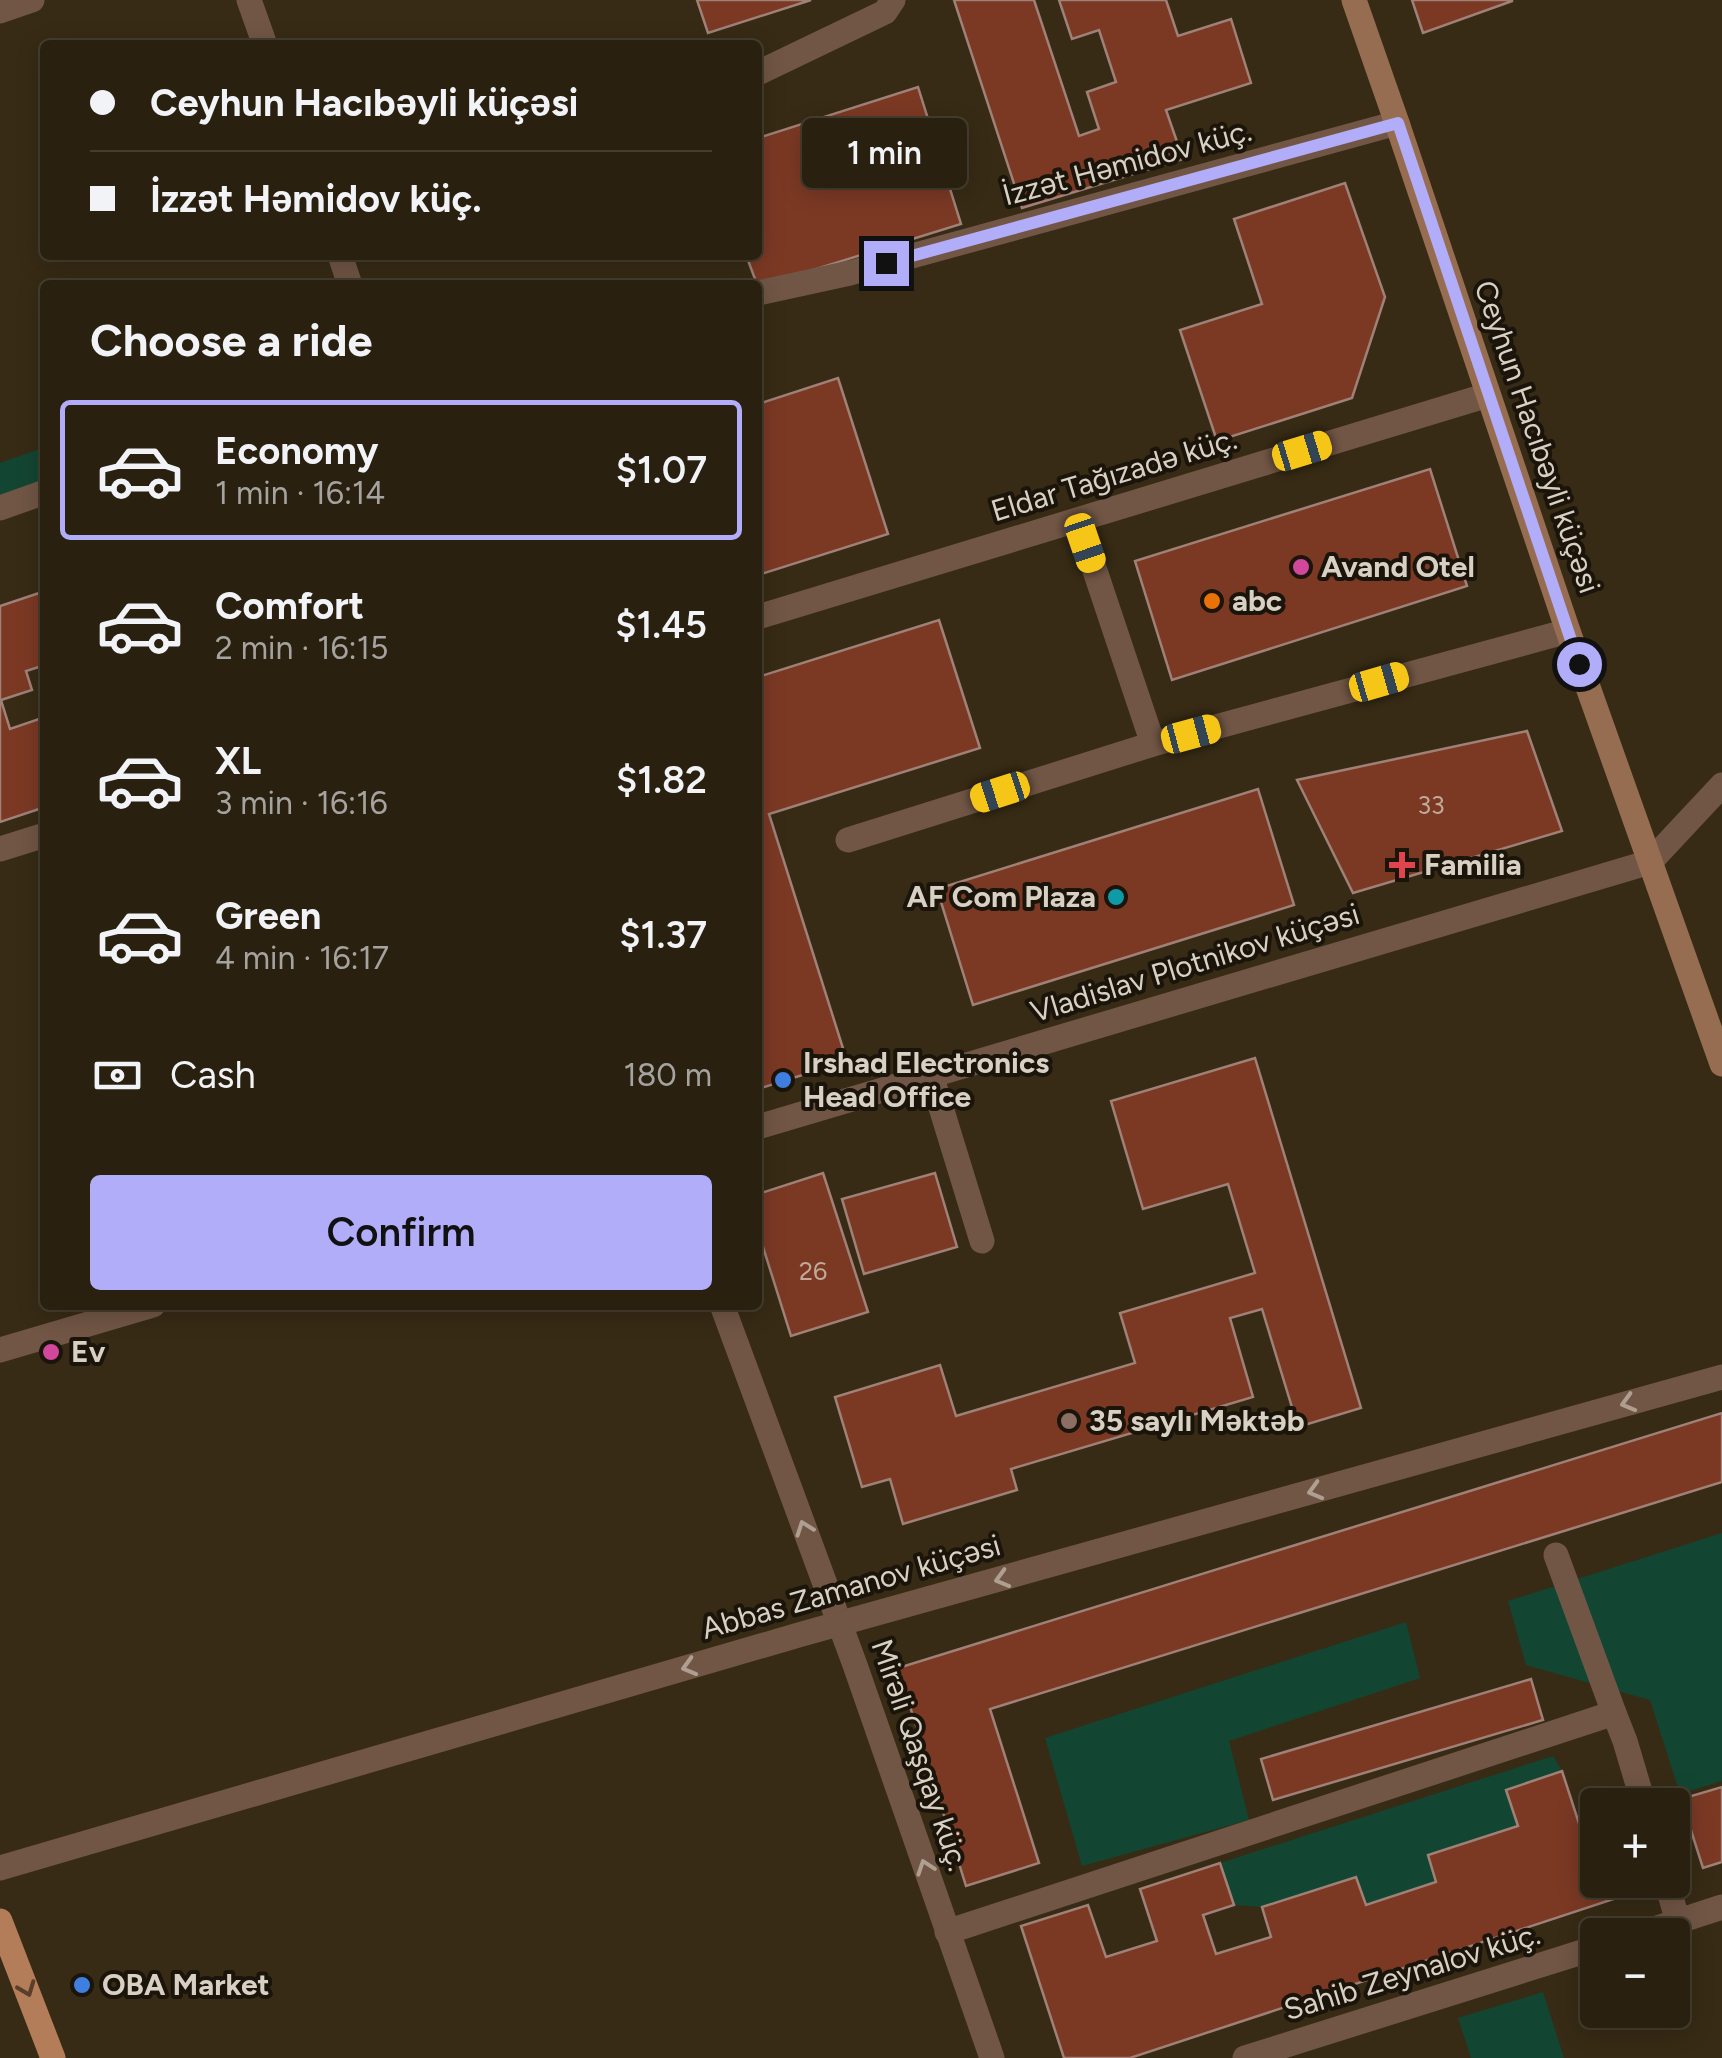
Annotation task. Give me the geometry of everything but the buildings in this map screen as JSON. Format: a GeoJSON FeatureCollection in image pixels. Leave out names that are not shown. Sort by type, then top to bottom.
{"type":"FeatureCollection","features":[{"type":"Feature","properties":{"kind":"main road","name":"Ceyhun Hacıbəyli küçəsi"},"geometry":{"type":"LineString","coordinates":[[1354,0],[1568,630],[1722,1064]]}},
{"type":"Feature","properties":{"kind":"main road"},"geometry":{"type":"LineString","coordinates":[[0,1920],[53,2058]]}},
{"type":"Feature","properties":{"kind":"street"},"geometry":{"type":"LineString","coordinates":[[0,10],[32,0]]}},
{"type":"Feature","properties":{"kind":"street"},"geometry":{"type":"LineString","coordinates":[[249,0],[263,40]]}},
{"type":"Feature","properties":{"kind":"street"},"geometry":{"type":"LineString","coordinates":[[762,72],[884,12],[893,0]]}},
{"type":"Feature","properties":{"kind":"street","name":"İzzət Həmidov küç."},"geometry":{"type":"LineString","coordinates":[[762,291],[850,273],[1398,123]]}},
{"type":"Feature","properties":{"kind":"street","name":"Eldar Tağızadə küç."},"geometry":{"type":"LineString","coordinates":[[762,617],[1488,394]]}},
{"type":"Feature","properties":{"kind":"street"},"geometry":{"type":"LineString","coordinates":[[0,508],[40,494]]}},
{"type":"Feature","properties":{"kind":"street"},"geometry":{"type":"LineString","coordinates":[[1078,520],[1153,744]]}},
{"type":"Feature","properties":{"kind":"street"},"geometry":{"type":"LineString","coordinates":[[848,840],[1153,744],[1568,630]]}},
{"type":"Feature","properties":{"kind":"street"},"geometry":{"type":"LineString","coordinates":[[1650,862],[1722,784]]}},
{"type":"Feature","properties":{"kind":"street"},"geometry":{"type":"LineString","coordinates":[[0,849],[40,837]]}},
{"type":"Feature","properties":{"kind":"street","name":"Vladislav Plotnikov küçəsi"},"geometry":{"type":"LineString","coordinates":[[762,1126],[1650,862]]}},
{"type":"Feature","properties":{"kind":"street"},"geometry":{"type":"LineString","coordinates":[[931,1076],[982,1242]]}},
{"type":"Feature","properties":{"kind":"street"},"geometry":{"type":"LineString","coordinates":[[0,1350],[136,1310]]}},
{"type":"Feature","properties":{"kind":"street","name":"Mirəli Qaşqay küç."},"geometry":{"type":"LineString","coordinates":[[724,1310],[840,1624],[992,2058]]}},
{"type":"Feature","properties":{"kind":"street","name":"Abbas Zamanov küçəsi"},"geometry":{"type":"LineString","coordinates":[[0,1868],[840,1624],[1722,1376]]}},
{"type":"Feature","properties":{"kind":"street"},"geometry":{"type":"LineString","coordinates":[[1556,1555],[1638,1788]]}},
{"type":"Feature","properties":{"kind":"street"},"geometry":{"type":"LineString","coordinates":[[948,1932],[1614,1713]]}},
{"type":"Feature","properties":{"kind":"street"},"geometry":{"type":"LineString","coordinates":[[1690,1918],[1722,1907]]}},
{"type":"Feature","properties":{"kind":"street","name":"Sahib Zeynalov küç."},"geometry":{"type":"LineString","coordinates":[[1246,2058],[1580,1953]]}},
{"type":"Feature","properties":{"kind":"green space"},"geometry":{"type":"Polygon","coordinates":[[[40,449],[40,493],[0,506],[0,463],[40,449]]]}},
{"type":"Feature","properties":{"kind":"green space"},"geometry":{"type":"Polygon","coordinates":[[[1722,1533],[1722,1781],[1690,1791],[1678,1788],[1650,1700],[1526,1665],[1508,1601],[1722,1533]]]}},
{"type":"Feature","properties":{"kind":"green space"},"geometry":{"type":"Polygon","coordinates":[[[1406,1622],[1420,1678],[1229,1741],[1249,1820],[1082,1866],[1045,1738],[1406,1622]]]}},
{"type":"Feature","properties":{"kind":"green space"},"geometry":{"type":"Polygon","coordinates":[[[1553,1756],[1562,1771],[1506,1790],[1518,1826],[1428,1855],[1436,1882],[1366,1905],[1356,1877],[1262,1907],[1234,1905],[1220,1863],[1553,1756]]]}},
{"type":"Feature","properties":{"kind":"green space"},"geometry":{"type":"Polygon","coordinates":[[[1543,1992],[1564,2058],[1471,2058],[1458,2018],[1543,1992]]]}},
{"type":"Feature","properties":{"kind":"place","name":"Avand Otel"},"geometry":{"type":"Point","coordinates":[1301,567]}},
{"type":"Feature","properties":{"kind":"place","name":"abc"},"geometry":{"type":"Point","coordinates":[1212,601]}},
{"type":"Feature","properties":{"kind":"place","name":"Familia"},"geometry":{"type":"Point","coordinates":[1402,865]}},
{"type":"Feature","properties":{"kind":"place","name":"AF Com Plaza"},"geometry":{"type":"Point","coordinates":[1116,897]}},
{"type":"Feature","properties":{"kind":"place","name":"Irshad Electronics Head Office"},"geometry":{"type":"Point","coordinates":[783,1080]}},
{"type":"Feature","properties":{"kind":"place","name":"Ev"},"geometry":{"type":"Point","coordinates":[51,1352]}},
{"type":"Feature","properties":{"kind":"place","name":"35 saylı Məktəb"},"geometry":{"type":"Point","coordinates":[1069,1421]}},
{"type":"Feature","properties":{"kind":"place","name":"OBA Market"},"geometry":{"type":"Point","coordinates":[82,1985]}},
{"type":"Feature","properties":{"kind":"route"},"geometry":{"type":"LineString","coordinates":[[886,263],[1398,123],[1579,664]]}}]}
